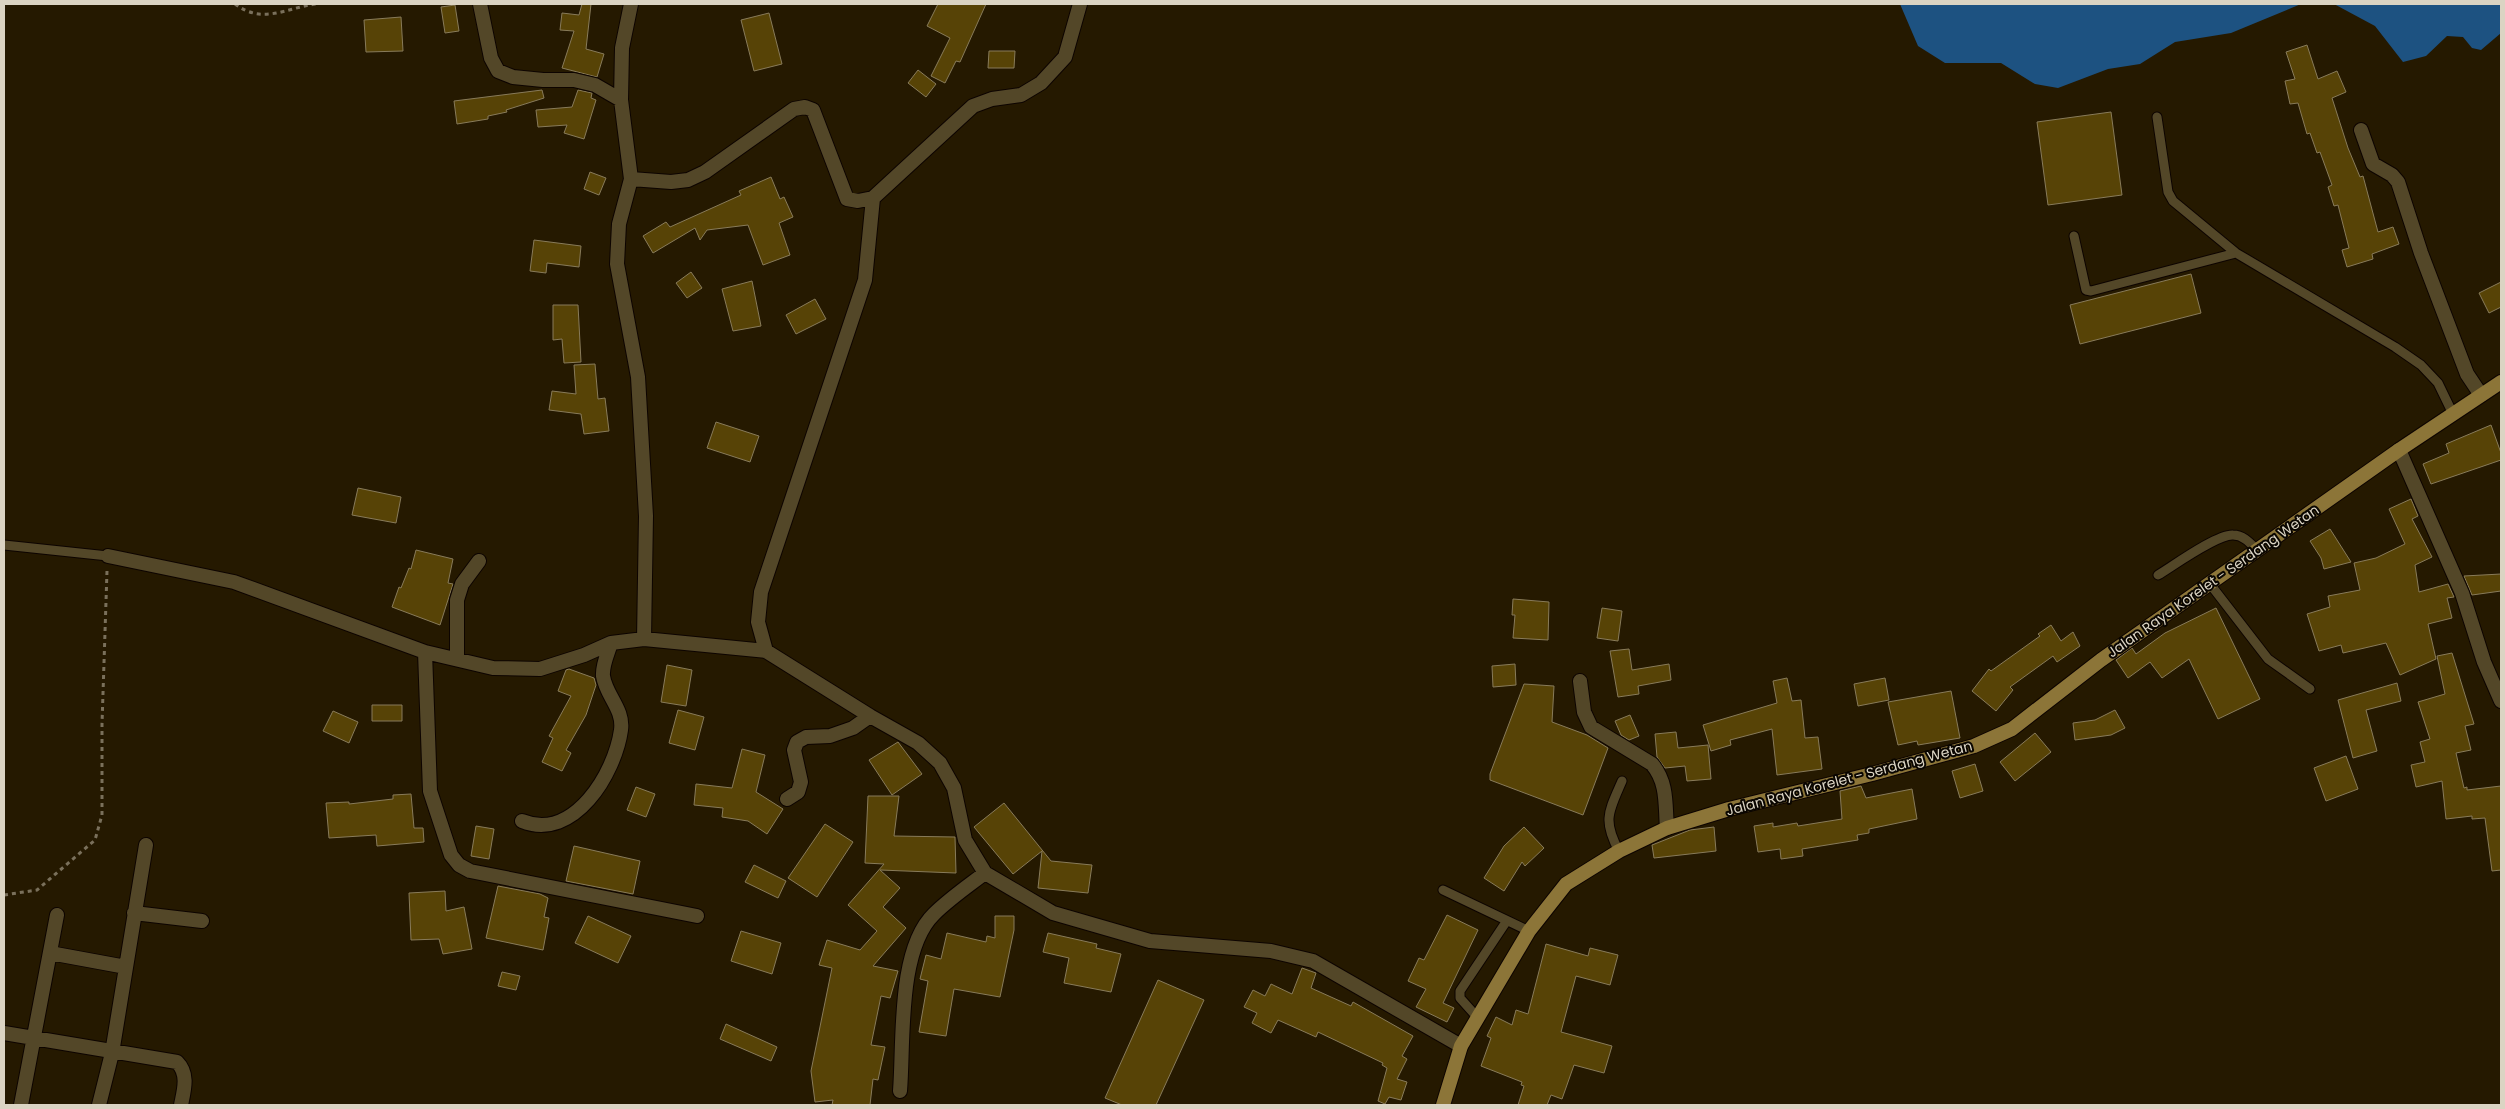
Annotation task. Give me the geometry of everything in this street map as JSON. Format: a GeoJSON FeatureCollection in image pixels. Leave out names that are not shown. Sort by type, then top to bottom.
{"type":"FeatureCollection","features":[{"type":"Feature","properties":{"kind":"main road","name":"Jalan Raya Korelet - Serdang Wetan"},"geometry":{"type":"LineString","coordinates":[[1443,1105],[1461,1046],[1529,931],[1566,884],[1619,851],[1667,828],[1728,809],[1872,774],[1974,746],[2012,729],[2101,660],[2399,450],[2501,382]]}},
{"type":"Feature","properties":{"kind":"street"},"geometry":{"type":"LineString","coordinates":[[480,4],[491,58],[498,71],[513,77],[543,80],[574,80],[595,85],[621,100]]}},
{"type":"Feature","properties":{"kind":"street"},"geometry":{"type":"LineString","coordinates":[[630,4],[622,48],[621,100],[631,180],[619,224],[617,264],[638,377],[646,516],[644,640]]}},
{"type":"Feature","properties":{"kind":"street"},"geometry":{"type":"LineString","coordinates":[[631,180],[671,182],[688,180],[705,172],[794,109],[805,106],[813,110],[847,199],[858,201],[873,198],[973,106],[992,99],[1022,95],[1041,83],[1065,57],[1080,4]]}},
{"type":"Feature","properties":{"kind":"street"},"geometry":{"type":"LineString","coordinates":[[2361,130],[2373,164],[2392,175],[2398,182],[2421,253],[2467,374],[2481,395]]}},
{"type":"Feature","properties":{"kind":"street"},"geometry":{"type":"LineString","coordinates":[[766,651],[758,622],[761,592],[865,280],[873,198]]}},
{"type":"Feature","properties":{"kind":"street"},"geometry":{"type":"LineString","coordinates":[[2399,450],[2462,593],[2484,662],[2501,701]]}},
{"type":"Feature","properties":{"kind":"street"},"geometry":{"type":"LineString","coordinates":[[108,556],[234,582],[425,652],[458,658],[494,668],[540,669],[584,655],[611,643],[644,640],[766,651],[870,716],[918,743],[940,762],[954,788],[965,840],[985,873],[1053,913],[1150,940],[1272,951],[1313,961],[1461,1046]]}},
{"type":"Feature","properties":{"kind":"street"},"geometry":{"type":"LineString","coordinates":[[458,658],[457,600],[462,584],[479,561]]}},
{"type":"Feature","properties":{"kind":"street"},"geometry":{"type":"LineString","coordinates":[[522,821],[539,826],[564,820],[585,804],[599,786],[610,765],[621,730],[621,718],[607,690],[603,675],[611,643]]}},
{"type":"Feature","properties":{"kind":"street"},"geometry":{"type":"LineString","coordinates":[[425,652],[430,791],[450,855],[459,865],[470,871],[697,916]]}},
{"type":"Feature","properties":{"kind":"street"},"geometry":{"type":"LineString","coordinates":[[1580,681],[1584,712],[1591,727],[1652,764],[1659,773],[1664,783],[1667,828]]}},
{"type":"Feature","properties":{"kind":"street"},"geometry":{"type":"LineString","coordinates":[[787,799],[798,792],[800,782],[794,750],[797,742],[806,737],[830,736],[853,728],[870,716]]}},
{"type":"Feature","properties":{"kind":"street"},"geometry":{"type":"LineString","coordinates":[[99,1105],[112,1052],[146,845]]}},
{"type":"Feature","properties":{"kind":"street"},"geometry":{"type":"LineString","coordinates":[[900,1091],[903,1059],[902,1008],[918,937],[933,915],[985,873]]}},
{"type":"Feature","properties":{"kind":"street"},"geometry":{"type":"LineString","coordinates":[[134,913],[202,921]]}},
{"type":"Feature","properties":{"kind":"street"},"geometry":{"type":"LineString","coordinates":[[21,1105],[57,915]]}},
{"type":"Feature","properties":{"kind":"street"},"geometry":{"type":"LineString","coordinates":[[50,953],[126,967]]}},
{"type":"Feature","properties":{"kind":"street"},"geometry":{"type":"LineString","coordinates":[[4,1033],[177,1062],[183,1068],[185,1076],[181,1105]]}},
{"type":"Feature","properties":{"kind":"lane"},"geometry":{"type":"LineString","coordinates":[[2157,117],[2168,192],[2173,201],[2236,253],[2395,347],[2421,365],[2438,383],[2453,414]]}},
{"type":"Feature","properties":{"kind":"lane"},"geometry":{"type":"LineString","coordinates":[[2074,236],[2086,290],[2091,291],[2236,253]]}},
{"type":"Feature","properties":{"kind":"lane"},"geometry":{"type":"LineString","coordinates":[[2158,575],[2220,537],[2233,534],[2246,538],[2258,551]]}},
{"type":"Feature","properties":{"kind":"lane"},"geometry":{"type":"LineString","coordinates":[[4,545],[108,556]]}},
{"type":"Feature","properties":{"kind":"lane"},"geometry":{"type":"LineString","coordinates":[[2210,584],[2268,659],[2310,689]]}},
{"type":"Feature","properties":{"kind":"lane"},"geometry":{"type":"LineString","coordinates":[[1619,851],[1609,833],[1608,813],[1622,781]]}},
{"type":"Feature","properties":{"kind":"lane"},"geometry":{"type":"LineString","coordinates":[[1443,890],[1506,922],[1529,931]]}},
{"type":"Feature","properties":{"kind":"lane"},"geometry":{"type":"LineString","coordinates":[[1477,1018],[1460,998],[1460,991],[1506,922]]}},
{"type":"Feature","properties":{"kind":"path"},"geometry":{"type":"LineString","coordinates":[[235,4],[248,13],[263,16],[316,4]]}},
{"type":"Feature","properties":{"kind":"path"},"geometry":{"type":"LineString","coordinates":[[4,896],[37,890],[95,840],[102,815],[102,724],[108,556]]}},
{"type":"Feature","properties":{"kind":"water"},"geometry":{"type":"Polygon","coordinates":[[[1900,4],[2301,4],[2231,33],[2175,42],[2140,64],[2108,69],[2058,88],[2035,84],[2001,63],[1945,63],[1918,46],[1900,4]]]}},
{"type":"Feature","properties":{"kind":"water"},"geometry":{"type":"Polygon","coordinates":[[[2334,4],[2501,4],[2501,33],[2481,50],[2472,48],[2463,37],[2447,36],[2426,56],[2403,62],[2375,26],[2334,4]]]}},
{"type":"Feature","properties":{"kind":"building"},"geometry":{"type":"Polygon","coordinates":[[[582,4],[591,4],[586,49],[604,54],[597,77],[562,68],[574,31],[560,30],[562,13],[579,15],[582,4]]]}},
{"type":"Feature","properties":{"kind":"building"},"geometry":{"type":"Polygon","coordinates":[[[938,4],[986,4],[960,62],[956,61],[945,83],[931,76],[950,38],[927,26],[938,4]]]}},
{"type":"Feature","properties":{"kind":"building"},"geometry":{"type":"Polygon","coordinates":[[[455,5],[459,31],[445,33],[441,7],[455,5]]]}},
{"type":"Feature","properties":{"kind":"building"},"geometry":{"type":"Polygon","coordinates":[[[769,13],[782,64],[754,71],[741,20],[769,13]]]}},
{"type":"Feature","properties":{"kind":"building"},"geometry":{"type":"Polygon","coordinates":[[[401,17],[403,51],[366,52],[364,20],[401,17]]]}},
{"type":"Feature","properties":{"kind":"building"},"geometry":{"type":"Polygon","coordinates":[[[2307,45],[2318,79],[2337,71],[2346,92],[2332,98],[2348,148],[2360,177],[2363,176],[2378,232],[2393,227],[2399,244],[2372,254],[2373,259],[2347,267],[2342,250],[2349,248],[2338,205],[2334,206],[2328,187],[2332,185],[2320,152],[2317,153],[2310,133],[2307,134],[2298,103],[2290,104],[2285,81],[2295,79],[2286,52],[2307,45]]]}},
{"type":"Feature","properties":{"kind":"building"},"geometry":{"type":"Polygon","coordinates":[[[989,51],[1015,51],[1014,68],[988,68],[989,51]]]}},
{"type":"Feature","properties":{"kind":"building"},"geometry":{"type":"Polygon","coordinates":[[[918,70],[936,84],[926,97],[908,83],[918,70]]]}},
{"type":"Feature","properties":{"kind":"building"},"geometry":{"type":"Polygon","coordinates":[[[542,90],[544,98],[506,110],[507,112],[488,116],[488,119],[457,124],[454,101],[542,90]]]}},
{"type":"Feature","properties":{"kind":"building"},"geometry":{"type":"Polygon","coordinates":[[[578,90],[592,93],[591,98],[596,100],[584,139],[564,133],[567,125],[538,127],[536,110],[572,107],[578,90]]]}},
{"type":"Feature","properties":{"kind":"building"},"geometry":{"type":"Polygon","coordinates":[[[2111,112],[2122,195],[2048,205],[2037,122],[2111,112]]]}},
{"type":"Feature","properties":{"kind":"building"},"geometry":{"type":"Polygon","coordinates":[[[590,172],[606,178],[599,195],[584,189],[590,172]]]}},
{"type":"Feature","properties":{"kind":"building"},"geometry":{"type":"Polygon","coordinates":[[[771,177],[780,199],[784,197],[793,217],[779,223],[790,255],[763,265],[748,225],[707,230],[700,240],[695,228],[653,253],[643,236],[666,222],[670,227],[741,195],[739,191],[771,177]]]}},
{"type":"Feature","properties":{"kind":"building"},"geometry":{"type":"Polygon","coordinates":[[[534,240],[581,246],[579,267],[547,263],[546,273],[530,271],[534,240]]]}},
{"type":"Feature","properties":{"kind":"building"},"geometry":{"type":"Polygon","coordinates":[[[691,272],[702,288],[687,298],[676,283],[691,272]]]}},
{"type":"Feature","properties":{"kind":"building"},"geometry":{"type":"Polygon","coordinates":[[[2191,274],[2201,313],[2080,344],[2070,305],[2191,274]]]}},
{"type":"Feature","properties":{"kind":"building"},"geometry":{"type":"Polygon","coordinates":[[[752,281],[761,326],[733,331],[722,289],[752,281]]]}},
{"type":"Feature","properties":{"kind":"building"},"geometry":{"type":"Polygon","coordinates":[[[2501,282],[2501,307],[2489,313],[2479,293],[2501,282]]]}},
{"type":"Feature","properties":{"kind":"building"},"geometry":{"type":"Polygon","coordinates":[[[815,299],[826,319],[796,334],[786,315],[815,299]]]}},
{"type":"Feature","properties":{"kind":"building"},"geometry":{"type":"Polygon","coordinates":[[[553,305],[578,305],[581,362],[564,363],[562,339],[553,340],[553,305]]]}},
{"type":"Feature","properties":{"kind":"building"},"geometry":{"type":"Polygon","coordinates":[[[595,364],[598,399],[605,398],[609,431],[584,434],[581,414],[549,410],[552,391],[576,394],[574,365],[595,364]]]}},
{"type":"Feature","properties":{"kind":"building"},"geometry":{"type":"Polygon","coordinates":[[[716,422],[759,436],[750,462],[707,448],[716,422]]]}},
{"type":"Feature","properties":{"kind":"building"},"geometry":{"type":"Polygon","coordinates":[[[2491,425],[2501,453],[2501,460],[2431,484],[2423,464],[2449,453],[2446,444],[2491,425]]]}},
{"type":"Feature","properties":{"kind":"building"},"geometry":{"type":"Polygon","coordinates":[[[358,488],[401,497],[396,523],[352,515],[358,488]]]}},
{"type":"Feature","properties":{"kind":"building"},"geometry":{"type":"Polygon","coordinates":[[[2411,499],[2418,516],[2412,519],[2432,557],[2415,565],[2419,592],[2448,584],[2454,597],[2447,598],[2452,618],[2428,624],[2436,659],[2400,675],[2386,643],[2343,653],[2341,645],[2319,651],[2307,614],[2330,607],[2328,596],[2360,590],[2354,563],[2376,558],[2405,544],[2389,509],[2411,499]]]}},
{"type":"Feature","properties":{"kind":"building"},"geometry":{"type":"Polygon","coordinates":[[[2330,529],[2351,562],[2324,569],[2321,558],[2310,541],[2330,529]]]}},
{"type":"Feature","properties":{"kind":"building"},"geometry":{"type":"Polygon","coordinates":[[[416,550],[453,559],[448,583],[453,584],[440,625],[392,607],[399,587],[401,588],[409,568],[411,569],[416,550]]]}},
{"type":"Feature","properties":{"kind":"building"},"geometry":{"type":"Polygon","coordinates":[[[2501,574],[2501,591],[2472,595],[2464,576],[2501,574]]]}},
{"type":"Feature","properties":{"kind":"building"},"geometry":{"type":"Polygon","coordinates":[[[1513,599],[1549,602],[1548,640],[1513,638],[1515,615],[1512,615],[1513,599]]]}},
{"type":"Feature","properties":{"kind":"building"},"geometry":{"type":"Polygon","coordinates":[[[1602,608],[1622,611],[1618,641],[1597,638],[1602,608]]]}},
{"type":"Feature","properties":{"kind":"building"},"geometry":{"type":"Polygon","coordinates":[[[2216,608],[2260,699],[2218,719],[2189,659],[2162,678],[2150,662],[2128,678],[2116,660],[2132,648],[2136,654],[2165,633],[2216,608]]]}},
{"type":"Feature","properties":{"kind":"building"},"geometry":{"type":"Polygon","coordinates":[[[2051,625],[2061,641],[2073,632],[2080,646],[2057,662],[2053,656],[2010,687],[2013,690],[1996,711],[1972,691],[1989,669],[1991,671],[2040,636],[2038,634],[2051,625]]]}},
{"type":"Feature","properties":{"kind":"building"},"geometry":{"type":"Polygon","coordinates":[[[1629,649],[1632,670],[1669,664],[1671,680],[1638,686],[1639,694],[1618,697],[1610,651],[1629,649]]]}},
{"type":"Feature","properties":{"kind":"building"},"geometry":{"type":"Polygon","coordinates":[[[2452,653],[2474,724],[2465,726],[2471,750],[2456,753],[2464,788],[2467,787],[2467,790],[2501,786],[2501,870],[2492,871],[2485,818],[2472,819],[2472,816],[2446,819],[2442,781],[2416,787],[2411,765],[2425,762],[2420,742],[2430,739],[2418,702],[2445,694],[2437,656],[2452,653]]]}},
{"type":"Feature","properties":{"kind":"building"},"geometry":{"type":"Polygon","coordinates":[[[1515,664],[1516,685],[1493,687],[1492,666],[1515,664]]]}},
{"type":"Feature","properties":{"kind":"building"},"geometry":{"type":"Polygon","coordinates":[[[667,665],[692,670],[686,706],[661,702],[667,665]]]}},
{"type":"Feature","properties":{"kind":"building"},"geometry":{"type":"Polygon","coordinates":[[[569,669],[594,678],[596,685],[586,715],[566,750],[571,753],[562,771],[542,762],[553,738],[549,736],[571,696],[558,691],[566,670],[569,669]]]}},
{"type":"Feature","properties":{"kind":"building"},"geometry":{"type":"Polygon","coordinates":[[[1787,678],[1792,701],[1801,700],[1805,738],[1818,737],[1822,769],[1777,775],[1772,729],[1730,740],[1731,745],[1711,751],[1703,725],[1777,703],[1773,681],[1787,678]]]}},
{"type":"Feature","properties":{"kind":"building"},"geometry":{"type":"Polygon","coordinates":[[[1885,678],[1889,700],[1858,706],[1854,684],[1885,678]]]}},
{"type":"Feature","properties":{"kind":"building"},"geometry":{"type":"Polygon","coordinates":[[[2397,683],[2401,701],[2366,710],[2377,751],[2353,758],[2338,700],[2397,683]]]}},
{"type":"Feature","properties":{"kind":"building"},"geometry":{"type":"Polygon","coordinates":[[[1524,684],[1554,686],[1552,722],[1587,735],[1608,748],[1583,815],[1490,780],[1490,774],[1524,684]]]}},
{"type":"Feature","properties":{"kind":"building"},"geometry":{"type":"Polygon","coordinates":[[[1951,691],[1960,738],[1918,745],[1917,741],[1898,745],[1888,702],[1951,691]]]}},
{"type":"Feature","properties":{"kind":"building"},"geometry":{"type":"Polygon","coordinates":[[[372,705],[402,705],[402,721],[372,721],[372,705]]]}},
{"type":"Feature","properties":{"kind":"building"},"geometry":{"type":"Polygon","coordinates":[[[678,710],[704,717],[695,750],[669,743],[678,710]]]}},
{"type":"Feature","properties":{"kind":"building"},"geometry":{"type":"Polygon","coordinates":[[[2115,710],[2125,728],[2111,735],[2075,740],[2073,723],[2095,720],[2115,710]]]}},
{"type":"Feature","properties":{"kind":"building"},"geometry":{"type":"Polygon","coordinates":[[[333,711],[358,722],[349,743],[323,731],[333,711]]]}},
{"type":"Feature","properties":{"kind":"building"},"geometry":{"type":"Polygon","coordinates":[[[1630,715],[1639,736],[1629,740],[1621,735],[1615,721],[1630,715]]]}},
{"type":"Feature","properties":{"kind":"building"},"geometry":{"type":"Polygon","coordinates":[[[1676,732],[1678,748],[1708,745],[1711,779],[1687,781],[1685,766],[1665,768],[1657,757],[1655,734],[1676,732]]]}},
{"type":"Feature","properties":{"kind":"building"},"geometry":{"type":"Polygon","coordinates":[[[2035,733],[2051,752],[2015,781],[2000,762],[2035,733]]]}},
{"type":"Feature","properties":{"kind":"building"},"geometry":{"type":"Polygon","coordinates":[[[898,742],[922,774],[892,795],[869,760],[898,742]]]}},
{"type":"Feature","properties":{"kind":"building"},"geometry":{"type":"Polygon","coordinates":[[[742,749],[765,755],[756,792],[783,809],[767,834],[748,821],[722,817],[723,808],[694,805],[696,784],[732,788],[742,749]]]}},
{"type":"Feature","properties":{"kind":"building"},"geometry":{"type":"Polygon","coordinates":[[[2346,756],[2358,789],[2326,801],[2314,768],[2346,756]]]}},
{"type":"Feature","properties":{"kind":"building"},"geometry":{"type":"Polygon","coordinates":[[[1975,764],[1983,791],[1960,798],[1952,771],[1975,764]]]}},
{"type":"Feature","properties":{"kind":"building"},"geometry":{"type":"Polygon","coordinates":[[[1861,786],[1866,798],[1912,789],[1917,819],[1869,829],[1869,833],[1857,835],[1858,840],[1802,849],[1803,856],[1781,859],[1780,849],[1758,852],[1754,826],[1773,823],[1773,827],[1797,823],[1798,826],[1842,819],[1840,791],[1861,786]]]}},
{"type":"Feature","properties":{"kind":"building"},"geometry":{"type":"Polygon","coordinates":[[[636,787],[655,794],[646,817],[627,810],[636,787]]]}},
{"type":"Feature","properties":{"kind":"building"},"geometry":{"type":"Polygon","coordinates":[[[411,794],[414,828],[423,828],[424,842],[377,846],[376,835],[329,838],[326,803],[349,802],[349,804],[393,799],[393,795],[411,794]]]}},
{"type":"Feature","properties":{"kind":"building"},"geometry":{"type":"Polygon","coordinates":[[[868,796],[899,796],[894,836],[955,837],[956,873],[880,870],[900,888],[883,907],[906,928],[873,966],[898,971],[890,998],[881,996],[871,1045],[885,1047],[878,1080],[873,1079],[870,1105],[832,1105],[833,1100],[815,1102],[811,1071],[832,968],[819,965],[827,940],[860,950],[877,931],[848,905],[884,864],[865,863],[868,796]]]}},
{"type":"Feature","properties":{"kind":"building"},"geometry":{"type":"Polygon","coordinates":[[[1004,803],[1051,861],[1092,865],[1088,893],[1038,888],[1042,851],[1013,874],[974,827],[1004,803]]]}},
{"type":"Feature","properties":{"kind":"building"},"geometry":{"type":"Polygon","coordinates":[[[825,824],[853,842],[817,897],[788,878],[825,824]]]}},
{"type":"Feature","properties":{"kind":"building"},"geometry":{"type":"Polygon","coordinates":[[[476,826],[494,829],[489,859],[471,856],[476,826]]]}},
{"type":"Feature","properties":{"kind":"building"},"geometry":{"type":"Polygon","coordinates":[[[1524,827],[1544,848],[1525,866],[1522,862],[1504,891],[1484,878],[1504,846],[1524,827]]]}},
{"type":"Feature","properties":{"kind":"building"},"geometry":{"type":"Polygon","coordinates":[[[1714,827],[1716,851],[1654,858],[1652,845],[1690,830],[1714,827]]]}},
{"type":"Feature","properties":{"kind":"building"},"geometry":{"type":"Polygon","coordinates":[[[574,846],[640,861],[633,894],[566,881],[574,846]]]}},
{"type":"Feature","properties":{"kind":"building"},"geometry":{"type":"Polygon","coordinates":[[[754,865],[786,881],[778,898],[745,882],[754,865]]]}},
{"type":"Feature","properties":{"kind":"building"},"geometry":{"type":"Polygon","coordinates":[[[498,886],[540,894],[548,898],[544,917],[549,918],[543,950],[486,938],[498,886]]]}},
{"type":"Feature","properties":{"kind":"building"},"geometry":{"type":"Polygon","coordinates":[[[445,891],[446,911],[464,907],[472,949],[443,954],[439,939],[411,940],[409,893],[445,891]]]}},
{"type":"Feature","properties":{"kind":"building"},"geometry":{"type":"Polygon","coordinates":[[[1447,915],[1478,930],[1443,1003],[1454,1008],[1447,1022],[1416,1007],[1426,989],[1408,981],[1419,958],[1424,960],[1447,915]]]}},
{"type":"Feature","properties":{"kind":"building"},"geometry":{"type":"Polygon","coordinates":[[[588,916],[631,936],[618,963],[575,943],[588,916]]]}},
{"type":"Feature","properties":{"kind":"building"},"geometry":{"type":"Polygon","coordinates":[[[995,916],[1014,916],[1014,930],[1000,997],[954,989],[946,1036],[919,1032],[928,981],[920,979],[926,955],[941,959],[947,933],[986,942],[987,936],[995,938],[995,916]]]}},
{"type":"Feature","properties":{"kind":"building"},"geometry":{"type":"Polygon","coordinates":[[[741,931],[781,943],[772,974],[731,961],[741,931]]]}},
{"type":"Feature","properties":{"kind":"building"},"geometry":{"type":"Polygon","coordinates":[[[1048,933],[1097,944],[1096,948],[1121,954],[1111,992],[1064,983],[1069,958],[1043,952],[1048,933]]]}},
{"type":"Feature","properties":{"kind":"building"},"geometry":{"type":"Polygon","coordinates":[[[1546,944],[1588,956],[1590,948],[1618,955],[1610,985],[1576,976],[1561,1032],[1612,1046],[1604,1073],[1574,1065],[1562,1099],[1551,1095],[1547,1105],[1518,1105],[1524,1086],[1521,1085],[1522,1082],[1481,1066],[1491,1038],[1487,1036],[1496,1017],[1512,1025],[1516,1010],[1528,1014],[1546,944]]]}},
{"type":"Feature","properties":{"kind":"building"},"geometry":{"type":"Polygon","coordinates":[[[1302,968],[1316,973],[1311,988],[1351,1006],[1353,1002],[1413,1036],[1402,1056],[1407,1059],[1397,1079],[1407,1082],[1401,1100],[1389,1097],[1385,1104],[1378,1101],[1387,1068],[1382,1065],[1383,1063],[1318,1032],[1316,1037],[1278,1020],[1271,1033],[1252,1023],[1257,1013],[1244,1007],[1253,990],[1265,996],[1271,984],[1292,994],[1302,968]]]}},
{"type":"Feature","properties":{"kind":"building"},"geometry":{"type":"Polygon","coordinates":[[[502,972],[520,976],[516,990],[498,986],[502,972]]]}},
{"type":"Feature","properties":{"kind":"building"},"geometry":{"type":"Polygon","coordinates":[[[1158,980],[1204,1000],[1156,1105],[1122,1105],[1105,1098],[1158,980]]]}},
{"type":"Feature","properties":{"kind":"building"},"geometry":{"type":"Polygon","coordinates":[[[726,1024],[777,1047],[771,1061],[720,1039],[726,1024]]]}}]}
